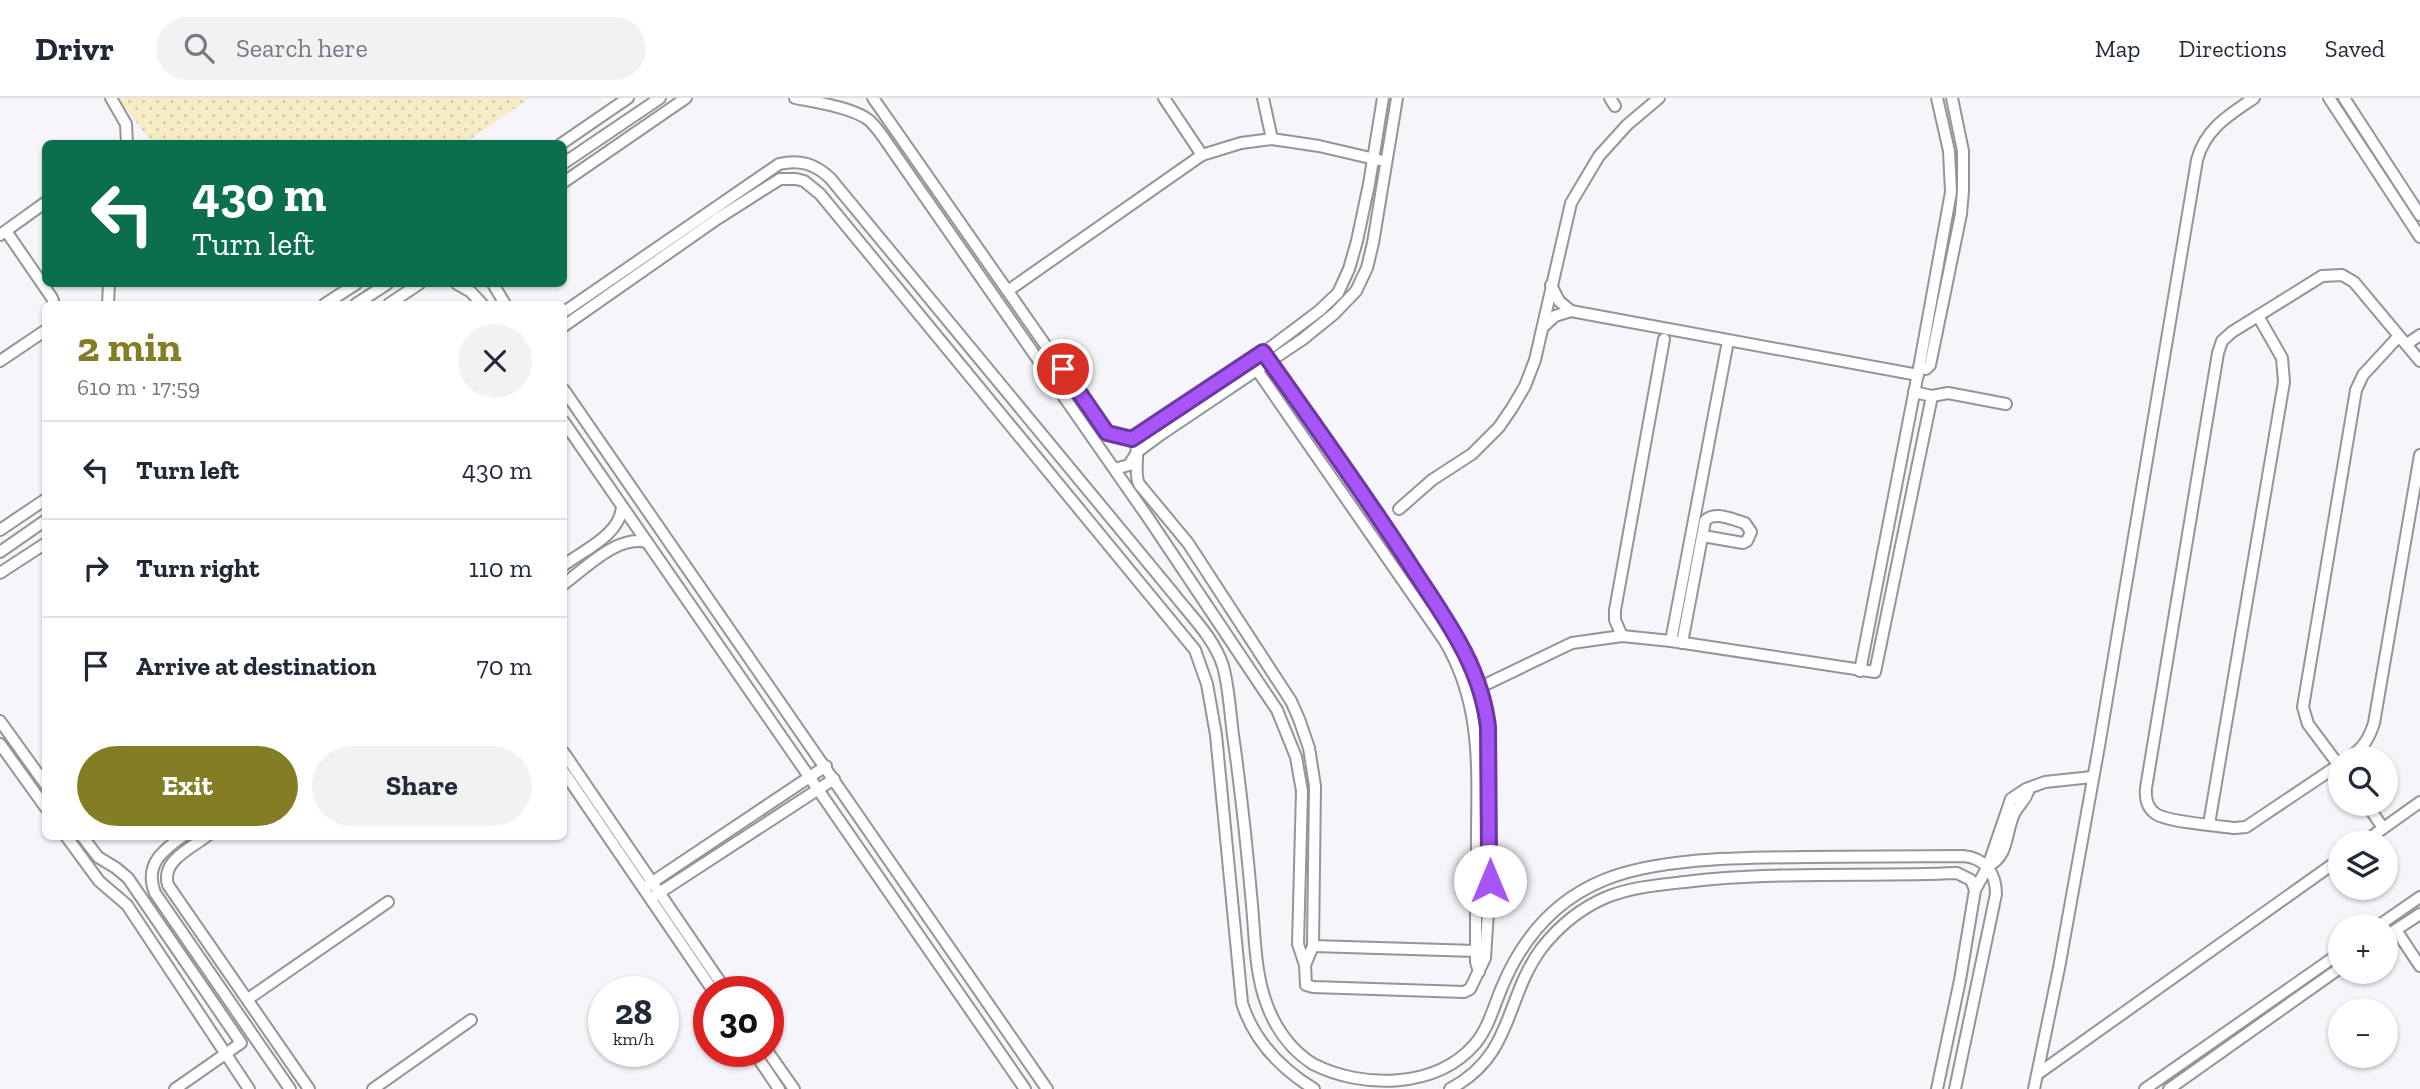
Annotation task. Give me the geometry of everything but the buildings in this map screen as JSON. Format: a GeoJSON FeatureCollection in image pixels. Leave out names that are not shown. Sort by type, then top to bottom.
{"type":"FeatureCollection","features":[{"type":"Feature","properties":{"kind":"street"},"geometry":{"type":"LineString","coordinates":[[111,98],[126,124],[127,140]]}},
{"type":"Feature","properties":{"kind":"street"},"geometry":{"type":"LineString","coordinates":[[567,140],[628,98]]}},
{"type":"Feature","properties":{"kind":"street"},"geometry":{"type":"LineString","coordinates":[[567,161],[660,98]]}},
{"type":"Feature","properties":{"kind":"street"},"geometry":{"type":"LineString","coordinates":[[567,180],[686,98]]}},
{"type":"Feature","properties":{"kind":"street"},"geometry":{"type":"LineString","coordinates":[[795,98],[824,104],[865,118],[881,134],[1115,469],[1268,695],[1284,724],[1296,757],[1302,791],[1298,944],[1305,965],[1306,985],[1464,992],[1473,987],[1485,958],[1490,881]]}},
{"type":"Feature","properties":{"kind":"street"},"geometry":{"type":"LineString","coordinates":[[824,104],[839,98]]}},
{"type":"Feature","properties":{"kind":"street"},"geometry":{"type":"LineString","coordinates":[[873,98],[1107,433],[1132,439],[1156,430],[1254,365],[1319,311],[1343,284],[1353,257],[1384,98]]}},
{"type":"Feature","properties":{"kind":"street"},"geometry":{"type":"LineString","coordinates":[[1164,98],[1202,155]]}},
{"type":"Feature","properties":{"kind":"street"},"geometry":{"type":"LineString","coordinates":[[1263,98],[1272,139]]}},
{"type":"Feature","properties":{"kind":"street"},"geometry":{"type":"LineString","coordinates":[[1266,356],[1322,325],[1341,308],[1362,281],[1373,243],[1397,98]]}},
{"type":"Feature","properties":{"kind":"street"},"geometry":{"type":"LineString","coordinates":[[1399,509],[1432,480],[1472,454],[1505,419],[1530,374],[1566,218],[1579,188],[1610,144],[1659,98]]}},
{"type":"Feature","properties":{"kind":"street"},"geometry":{"type":"LineString","coordinates":[[1860,671],[1951,192],[1949,151],[1937,98]]}},
{"type":"Feature","properties":{"kind":"street"},"geometry":{"type":"LineString","coordinates":[[1543,327],[1555,316],[1571,311],[1728,341],[1918,372],[1928,368],[1962,205],[1963,151],[1952,98]]}},
{"type":"Feature","properties":{"kind":"street"},"geometry":{"type":"LineString","coordinates":[[2034,1089],[2092,777],[2197,160],[2212,130],[2254,98]]}},
{"type":"Feature","properties":{"kind":"street"},"geometry":{"type":"LineString","coordinates":[[2329,98],[2420,237]]}},
{"type":"Feature","properties":{"kind":"street"},"geometry":{"type":"LineString","coordinates":[[2344,98],[2420,215]]}},
{"type":"Feature","properties":{"kind":"street"},"geometry":{"type":"LineString","coordinates":[[881,134],[894,126]]}},
{"type":"Feature","properties":{"kind":"street"},"geometry":{"type":"LineString","coordinates":[[1009,290],[1202,155],[1241,143],[1272,139],[1319,146],[1387,162]]}},
{"type":"Feature","properties":{"kind":"street"},"geometry":{"type":"LineString","coordinates":[[898,158],[905,156],[910,150]]}},
{"type":"Feature","properties":{"kind":"street"},"geometry":{"type":"LineString","coordinates":[[567,310],[769,170],[790,162],[812,165],[822,170],[1210,639],[1223,666],[1241,788],[1262,988],[1273,1020],[1286,1040],[1307,1060],[1324,1071],[1361,1083],[1395,1084],[1416,1080],[1442,1070],[1475,1045],[1512,963],[1538,927],[1560,905],[1593,885],[1629,872],[1724,859],[1963,856],[1976,859],[1987,866],[1996,884],[1996,894],[1955,1089]]}},
{"type":"Feature","properties":{"kind":"street"},"geometry":{"type":"LineString","coordinates":[[567,324],[780,179],[804,181],[820,194],[957,364],[1191,643],[1207,684],[1216,735],[1242,1003],[1266,1049],[1286,1070],[1314,1089]]}},
{"type":"Feature","properties":{"kind":"street"},"geometry":{"type":"LineString","coordinates":[[926,199],[939,190]]}},
{"type":"Feature","properties":{"kind":"street"},"geometry":{"type":"LineString","coordinates":[[42,205],[3,233],[42,285]]}},
{"type":"Feature","properties":{"kind":"street"},"geometry":{"type":"LineString","coordinates":[[938,215],[950,206]]}},
{"type":"Feature","properties":{"kind":"street"},"geometry":{"type":"LineString","coordinates":[[2328,774],[2253,825],[2235,828],[2163,817],[2147,803],[2146,788],[2218,354],[2227,336],[2322,276],[2335,273],[2354,282],[2420,361]]}},
{"type":"Feature","properties":{"kind":"street"},"geometry":{"type":"LineString","coordinates":[[1551,285],[1559,301],[1571,311]]}},
{"type":"Feature","properties":{"kind":"street"},"geometry":{"type":"LineString","coordinates":[[329,301],[350,287]]}},
{"type":"Feature","properties":{"kind":"street"},"geometry":{"type":"LineString","coordinates":[[362,301],[382,287]]}},
{"type":"Feature","properties":{"kind":"street"},"geometry":{"type":"LineString","coordinates":[[394,301],[414,287]]}},
{"type":"Feature","properties":{"kind":"street"},"geometry":{"type":"LineString","coordinates":[[462,287],[479,301]]}},
{"type":"Feature","properties":{"kind":"street"},"geometry":{"type":"LineString","coordinates":[[2208,824],[2284,382],[2282,358],[2258,316]]}},
{"type":"Feature","properties":{"kind":"street"},"geometry":{"type":"LineString","coordinates":[[0,361],[42,333]]}},
{"type":"Feature","properties":{"kind":"street"},"geometry":{"type":"LineString","coordinates":[[2328,751],[2308,724],[2303,707],[2356,390],[2363,375],[2403,341],[2420,335]]}},
{"type":"Feature","properties":{"kind":"street"},"geometry":{"type":"LineString","coordinates":[[1622,636],[1615,620],[1615,610],[1664,339]]}},
{"type":"Feature","properties":{"kind":"street"},"geometry":{"type":"LineString","coordinates":[[1677,642],[1728,341]]}},
{"type":"Feature","properties":{"kind":"street"},"geometry":{"type":"LineString","coordinates":[[1266,356],[1376,512],[1460,642],[1481,687],[1489,741],[1489,855]]}},
{"type":"Feature","properties":{"kind":"street"},"geometry":{"type":"LineString","coordinates":[[1254,365],[1444,640],[1468,693],[1476,742],[1477,858],[1473,867],[1476,877],[1476,951],[1479,972]]}},
{"type":"Feature","properties":{"kind":"street"},"geometry":{"type":"LineString","coordinates":[[1051,377],[1063,369]]}},
{"type":"Feature","properties":{"kind":"street"},"geometry":{"type":"LineString","coordinates":[[1914,392],[1932,397],[1945,392],[2006,404]]}},
{"type":"Feature","properties":{"kind":"street"},"geometry":{"type":"LineString","coordinates":[[567,394],[1047,1089]]}},
{"type":"Feature","properties":{"kind":"street"},"geometry":{"type":"LineString","coordinates":[[1468,693],[1572,643],[1622,636],[1873,672],[1932,397]]}},
{"type":"Feature","properties":{"kind":"street"},"geometry":{"type":"LineString","coordinates":[[567,426],[1025,1089]]}},
{"type":"Feature","properties":{"kind":"street"},"geometry":{"type":"LineString","coordinates":[[1115,469],[1129,465],[1156,430]]}},
{"type":"Feature","properties":{"kind":"street"},"geometry":{"type":"LineString","coordinates":[[1132,439],[1137,445],[1136,478],[1159,511],[1188,543],[1281,685],[1299,719],[1309,748],[1314,775],[1315,884],[1313,946],[1305,965]]}},
{"type":"Feature","properties":{"kind":"street"},"geometry":{"type":"LineString","coordinates":[[2363,746],[2374,723],[2420,455]]}},
{"type":"Feature","properties":{"kind":"street"},"geometry":{"type":"LineString","coordinates":[[0,530],[42,502]]}},
{"type":"Feature","properties":{"kind":"street"},"geometry":{"type":"LineString","coordinates":[[567,563],[612,531],[622,507]]}},
{"type":"Feature","properties":{"kind":"street"},"geometry":{"type":"LineString","coordinates":[[1149,519],[1159,511]]}},
{"type":"Feature","properties":{"kind":"street"},"geometry":{"type":"LineString","coordinates":[[1363,522],[1376,512]]}},
{"type":"Feature","properties":{"kind":"street"},"geometry":{"type":"LineString","coordinates":[[1096,529],[1110,518]]}},
{"type":"Feature","properties":{"kind":"street"},"geometry":{"type":"LineString","coordinates":[[0,552],[42,523]]}},
{"type":"Feature","properties":{"kind":"street"},"geometry":{"type":"LineString","coordinates":[[1677,642],[1703,536]]}},
{"type":"Feature","properties":{"kind":"street"},"geometry":{"type":"LineString","coordinates":[[567,581],[622,543],[634,540],[647,542]]}},
{"type":"Feature","properties":{"kind":"street"},"geometry":{"type":"LineString","coordinates":[[0,573],[42,546]]}},
{"type":"Feature","properties":{"kind":"street"},"geometry":{"type":"LineString","coordinates":[[0,721],[42,779]]}},
{"type":"Feature","properties":{"kind":"street"},"geometry":{"type":"LineString","coordinates":[[0,744],[42,802]]}},
{"type":"Feature","properties":{"kind":"street"},"geometry":{"type":"LineString","coordinates":[[567,758],[704,976]]}},
{"type":"Feature","properties":{"kind":"street"},"geometry":{"type":"LineString","coordinates":[[648,885],[825,766]]}},
{"type":"Feature","properties":{"kind":"street"},"geometry":{"type":"LineString","coordinates":[[567,776],[648,885]]}},
{"type":"Feature","properties":{"kind":"street"},"geometry":{"type":"LineString","coordinates":[[1937,1089],[1975,890],[1987,866],[1994,863],[2004,849],[2014,815],[2027,798],[2029,788],[2045,782],[2092,777]]}},
{"type":"Feature","properties":{"kind":"street"},"geometry":{"type":"LineString","coordinates":[[655,896],[834,779]]}},
{"type":"Feature","properties":{"kind":"street"},"geometry":{"type":"LineString","coordinates":[[2381,830],[2420,802]]}},
{"type":"Feature","properties":{"kind":"street"},"geometry":{"type":"LineString","coordinates":[[2375,816],[2384,828]]}},
{"type":"Feature","properties":{"kind":"street"},"geometry":{"type":"LineString","coordinates":[[69,840],[99,881],[127,905],[249,1089]]}},
{"type":"Feature","properties":{"kind":"street"},"geometry":{"type":"LineString","coordinates":[[85,840],[98,858],[128,878],[241,1043],[175,1089]]}},
{"type":"Feature","properties":{"kind":"street"},"geometry":{"type":"LineString","coordinates":[[178,840],[161,852],[154,862],[151,874],[155,893],[290,1089]]}},
{"type":"Feature","properties":{"kind":"street"},"geometry":{"type":"LineString","coordinates":[[202,840],[171,864],[166,880],[309,1089]]}},
{"type":"Feature","properties":{"kind":"street"},"geometry":{"type":"LineString","coordinates":[[1476,877],[1482,881],[1490,881],[1499,873],[1500,866],[1496,858],[1489,855],[1477,858]]}},
{"type":"Feature","properties":{"kind":"street"},"geometry":{"type":"LineString","coordinates":[[1745,858],[1745,876]]}},
{"type":"Feature","properties":{"kind":"street"},"geometry":{"type":"LineString","coordinates":[[1724,859],[1724,877]]}},
{"type":"Feature","properties":{"kind":"street"},"geometry":{"type":"LineString","coordinates":[[2039,1073],[2328,868]]}},
{"type":"Feature","properties":{"kind":"street"},"geometry":{"type":"LineString","coordinates":[[1450,1089],[1474,1073],[1502,1038],[1532,964],[1551,937],[1573,916],[1604,898],[1636,888],[1745,876],[1957,873],[1971,880],[1975,890]]}},
{"type":"Feature","properties":{"kind":"street"},"geometry":{"type":"LineString","coordinates":[[1301,884],[1315,884]]}},
{"type":"Feature","properties":{"kind":"street"},"geometry":{"type":"LineString","coordinates":[[655,896],[715,976]]}},
{"type":"Feature","properties":{"kind":"street"},"geometry":{"type":"LineString","coordinates":[[2395,914],[2420,897]]}},
{"type":"Feature","properties":{"kind":"street"},"geometry":{"type":"LineString","coordinates":[[248,999],[388,902]]}},
{"type":"Feature","properties":{"kind":"street"},"geometry":{"type":"LineString","coordinates":[[2398,929],[2420,914]]}},
{"type":"Feature","properties":{"kind":"street"},"geometry":{"type":"LineString","coordinates":[[2398,933],[2420,966]]}},
{"type":"Feature","properties":{"kind":"street"},"geometry":{"type":"LineString","coordinates":[[1313,946],[1476,951]]}},
{"type":"Feature","properties":{"kind":"street"},"geometry":{"type":"LineString","coordinates":[[2145,1089],[2328,961]]}},
{"type":"Feature","properties":{"kind":"street"},"geometry":{"type":"LineString","coordinates":[[2169,1089],[2328,976]]}},
{"type":"Feature","properties":{"kind":"street"},"geometry":{"type":"LineString","coordinates":[[2278,995],[2286,1006]]}},
{"type":"Feature","properties":{"kind":"street"},"geometry":{"type":"LineString","coordinates":[[202,1020],[218,1010]]}},
{"type":"Feature","properties":{"kind":"street"},"geometry":{"type":"LineString","coordinates":[[373,1089],[471,1020]]}},
{"type":"Feature","properties":{"kind":"street"},"geometry":{"type":"LineString","coordinates":[[764,1067],[779,1089]]}},
{"type":"Feature","properties":{"kind":"street"},"geometry":{"type":"LineString","coordinates":[[779,1067],[794,1089]]}},
{"type":"Feature","properties":{"kind":"sand"},"geometry":{"type":"Polygon","coordinates":[[[118,98],[530,98],[469,140],[150,140],[118,98]]]}},
{"type":"Feature","properties":{"kind":"route"},"geometry":{"type":"LineString","coordinates":[[1063,369],[1107,433],[1132,439],[1263,352],[1391,534],[1465,650],[1475,672],[1481,687],[1488,727],[1489,855],[1496,858],[1500,866],[1497,877],[1490,881]]}}]}
